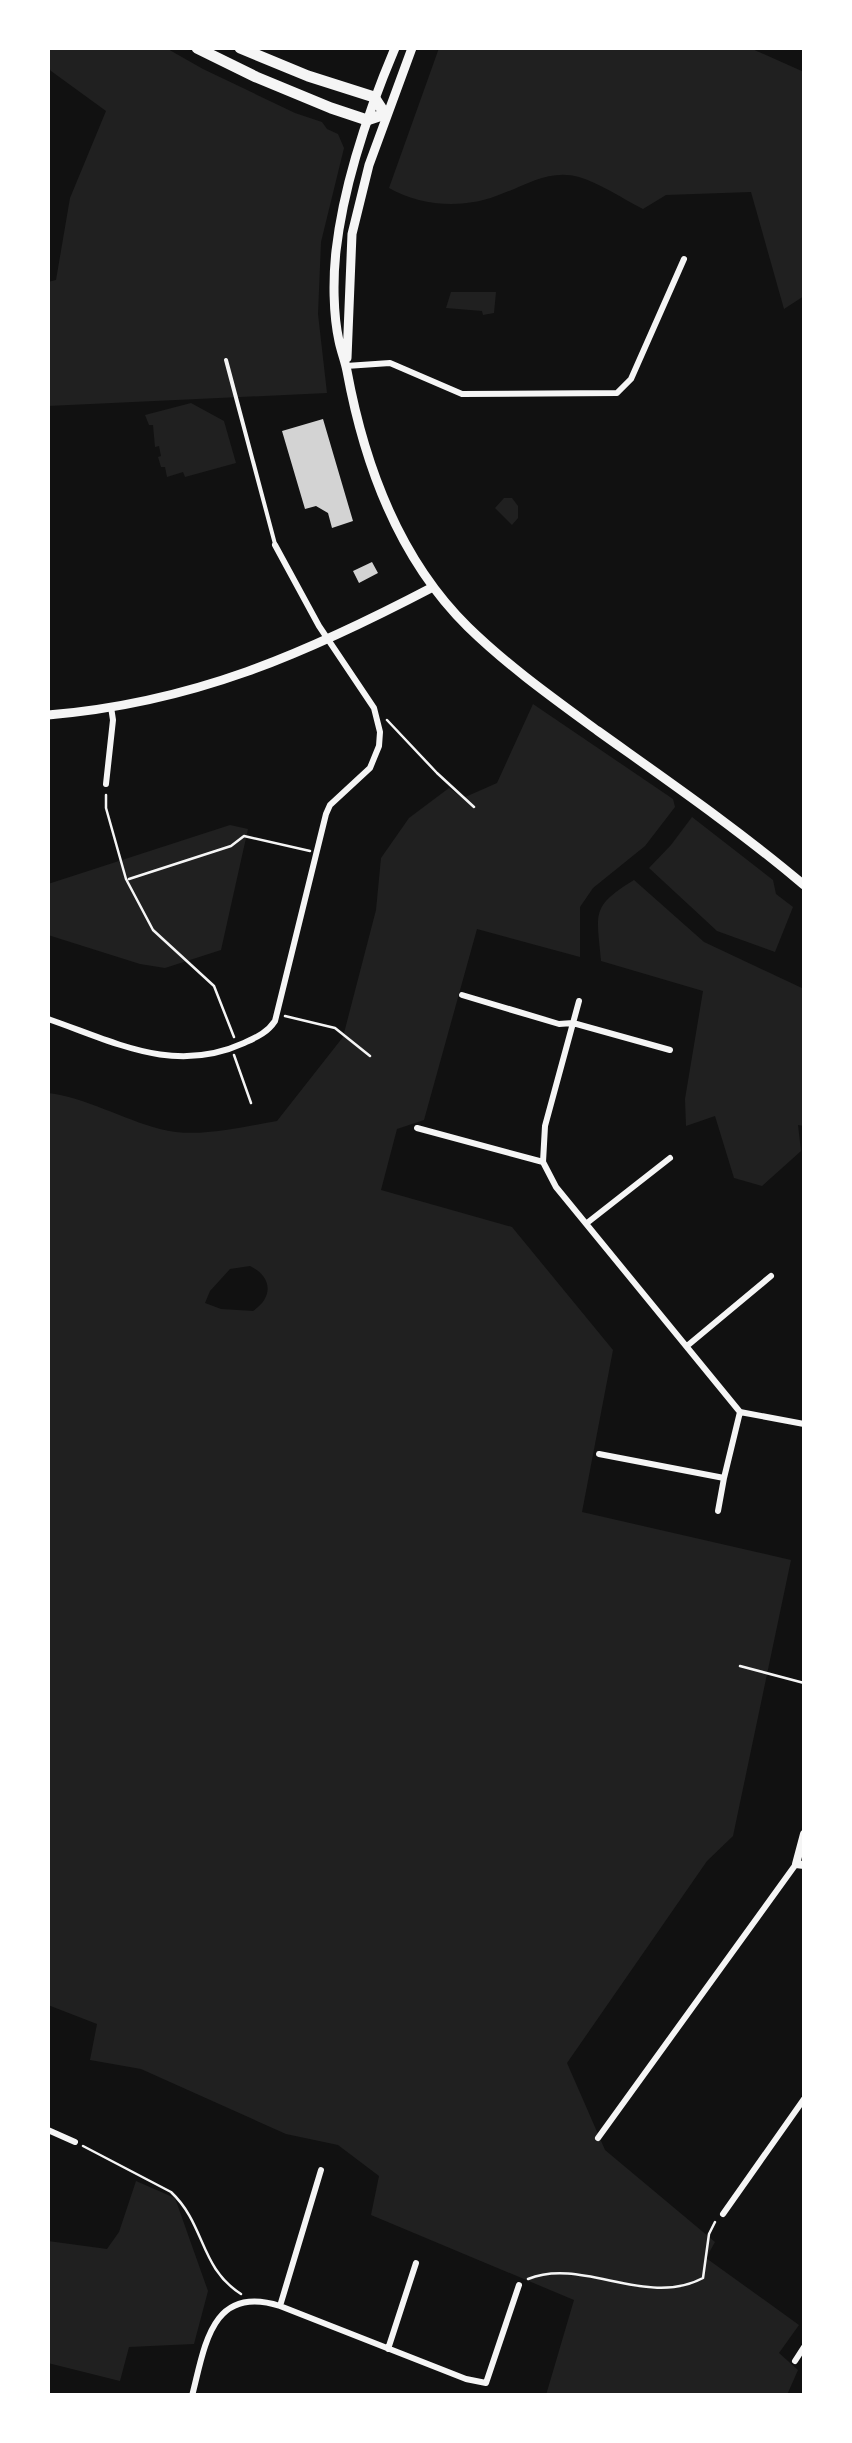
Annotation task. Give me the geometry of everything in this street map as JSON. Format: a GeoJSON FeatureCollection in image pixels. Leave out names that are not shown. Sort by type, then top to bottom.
{"type":"FeatureCollection","features":[{"type":"Feature","properties":{"kind":"highway"},"geometry":{"type":"LineString","coordinates":[[198,48],[256,77],[366,120],[385,114],[374,97],[240,48]]}},
{"type":"Feature","properties":{"kind":"main road"},"geometry":{"type":"LineString","coordinates":[[395,48],[366,120],[343,206],[336,255],[336,319],[361,438],[399,532],[433,588],[467,626],[540,689],[754,844],[804,885]]}},
{"type":"Feature","properties":{"kind":"main road"},"geometry":{"type":"LineString","coordinates":[[346,366],[352,234],[385,114],[412,48]]}},
{"type":"Feature","properties":{"kind":"main road"},"geometry":{"type":"LineString","coordinates":[[48,714],[111,707],[218,682],[328,641],[433,588]]}},
{"type":"Feature","properties":{"kind":"street"},"geometry":{"type":"LineString","coordinates":[[346,366],[390,363],[462,394],[617,393],[631,379],[684,259]]}},
{"type":"Feature","properties":{"kind":"street"},"geometry":{"type":"LineString","coordinates":[[48,1019],[157,1056],[178,1059],[210,1056],[234,1048],[268,1032],[278,1014],[330,805],[370,768],[380,732],[374,708],[328,641],[275,545]]}},
{"type":"Feature","properties":{"kind":"street"},"geometry":{"type":"LineString","coordinates":[[106,784],[111,707]]}},
{"type":"Feature","properties":{"kind":"street"},"geometry":{"type":"LineString","coordinates":[[462,995],[559,1024],[573,1024],[670,1050]]}},
{"type":"Feature","properties":{"kind":"street"},"geometry":{"type":"LineString","coordinates":[[578,1001],[545,1126],[542,1162],[556,1187],[740,1412],[804,1424]]}},
{"type":"Feature","properties":{"kind":"street"},"geometry":{"type":"LineString","coordinates":[[417,1128],[542,1162]]}},
{"type":"Feature","properties":{"kind":"street"},"geometry":{"type":"LineString","coordinates":[[587,1224],[670,1158]]}},
{"type":"Feature","properties":{"kind":"street"},"geometry":{"type":"LineString","coordinates":[[687,1346],[772,1276]]}},
{"type":"Feature","properties":{"kind":"street"},"geometry":{"type":"LineString","coordinates":[[718,1511],[740,1412]]}},
{"type":"Feature","properties":{"kind":"street"},"geometry":{"type":"LineString","coordinates":[[600,1454],[724,1478]]}},
{"type":"Feature","properties":{"kind":"street"},"geometry":{"type":"LineString","coordinates":[[598,2138],[800,1865],[804,1834]]}},
{"type":"Feature","properties":{"kind":"street"},"geometry":{"type":"LineString","coordinates":[[723,2214],[804,2099]]}},
{"type":"Feature","properties":{"kind":"street"},"geometry":{"type":"LineString","coordinates":[[48,2130],[75,2142]]}},
{"type":"Feature","properties":{"kind":"street"},"geometry":{"type":"LineString","coordinates":[[280,2306],[321,2170]]}},
{"type":"Feature","properties":{"kind":"street"},"geometry":{"type":"LineString","coordinates":[[388,2349],[416,2263]]}},
{"type":"Feature","properties":{"kind":"street"},"geometry":{"type":"LineString","coordinates":[[192,2396],[213,2322],[238,2304],[251,2300],[280,2306],[486,2383],[519,2285]]}},
{"type":"Feature","properties":{"kind":"street"},"geometry":{"type":"LineString","coordinates":[[795,2360],[804,2347]]}},
{"type":"Feature","properties":{"kind":"lane"},"geometry":{"type":"LineString","coordinates":[[226,360],[275,545]]}},
{"type":"Feature","properties":{"kind":"path"},"geometry":{"type":"LineString","coordinates":[[377,718],[390,720],[437,773],[474,807]]}},
{"type":"Feature","properties":{"kind":"path"},"geometry":{"type":"LineString","coordinates":[[106,784],[106,808],[126,880],[153,930],[214,986],[234,1038],[251,1103]]}},
{"type":"Feature","properties":{"kind":"path"},"geometry":{"type":"LineString","coordinates":[[126,880],[231,846],[244,836],[316,852]]}},
{"type":"Feature","properties":{"kind":"path"},"geometry":{"type":"LineString","coordinates":[[278,1014],[335,1028],[370,1056]]}},
{"type":"Feature","properties":{"kind":"path"},"geometry":{"type":"LineString","coordinates":[[740,1666],[804,1683]]}},
{"type":"Feature","properties":{"kind":"path"},"geometry":{"type":"LineString","coordinates":[[75,2142],[172,2192],[196,2223],[216,2275],[251,2300]]}},
{"type":"Feature","properties":{"kind":"path"},"geometry":{"type":"LineString","coordinates":[[519,2285],[547,2272],[657,2288],[687,2286],[704,2278],[709,2234],[723,2214]]}},
{"type":"Feature","properties":{"kind":"shaded area"},"geometry":{"type":"Polygon","coordinates":[[[48,48],[166,48],[295,113],[322,122],[338,134],[344,148],[321,242],[318,314],[327,393],[48,406],[48,282],[56,280],[70,198],[106,111],[51,71],[48,48]]]}},
{"type":"Feature","properties":{"kind":"shaded area"},"geometry":{"type":"Polygon","coordinates":[[[439,48],[750,48],[804,72],[804,296],[784,309],[751,192],[666,195],[643,209],[595,183],[568,175],[547,177],[483,200],[455,204],[414,199],[389,188],[439,48]]]}},
{"type":"Feature","properties":{"kind":"shaded area"},"geometry":{"type":"Polygon","coordinates":[[[451,292],[496,292],[494,313],[483,315],[482,311],[446,308],[451,292]]]}},
{"type":"Feature","properties":{"kind":"shaded area"},"geometry":{"type":"Polygon","coordinates":[[[191,403],[224,421],[236,463],[185,477],[183,472],[167,477],[158,457],[159,446],[155,447],[153,425],[149,425],[145,415],[191,403]]]}},
{"type":"Feature","properties":{"kind":"shaded area"},"geometry":{"type":"Polygon","coordinates":[[[504,498],[512,498],[518,506],[518,518],[512,525],[495,508],[504,498]]]}},
{"type":"Feature","properties":{"kind":"shaded area"},"geometry":{"type":"Polygon","coordinates":[[[533,704],[673,799],[675,807],[645,846],[593,888],[580,907],[580,957],[477,929],[424,1120],[397,1129],[381,1190],[512,1227],[613,1350],[582,1512],[791,1560],[733,1836],[707,1861],[567,2063],[605,2150],[715,2242],[706,2258],[799,2325],[779,2353],[798,2370],[787,2395],[546,2395],[574,2300],[371,2215],[379,2176],[338,2145],[286,2134],[141,2069],[90,2060],[97,2024],[48,2005],[48,1093],[174,1132],[218,1131],[277,1121],[343,1037],[376,910],[381,858],[409,818],[449,788],[463,798],[497,783],[533,704]],[[250,1266],[230,1269],[210,1291],[205,1303],[221,1309],[253,1311],[264,1300],[268,1288],[258,1271],[250,1266]]]}},
{"type":"Feature","properties":{"kind":"shaded area"},"geometry":{"type":"Polygon","coordinates":[[[692,817],[773,880],[776,894],[793,907],[775,952],[717,931],[649,868],[692,817]]]}},
{"type":"Feature","properties":{"kind":"shaded area"},"geometry":{"type":"Polygon","coordinates":[[[230,825],[248,829],[221,950],[165,968],[48,935],[48,884],[230,825]]]}},
{"type":"Feature","properties":{"kind":"shaded area"},"geometry":{"type":"Polygon","coordinates":[[[634,880],[704,942],[804,989],[804,1126],[798,1125],[801,1151],[762,1186],[734,1178],[715,1116],[686,1126],[685,1099],[703,991],[601,961],[598,921],[603,905],[634,880]]]}},
{"type":"Feature","properties":{"kind":"shaded area"},"geometry":{"type":"Polygon","coordinates":[[[136,2181],[175,2198],[208,2291],[194,2344],[129,2347],[120,2381],[48,2363],[48,2241],[107,2249],[119,2232],[136,2181]]]}},
{"type":"Feature","properties":{"kind":"building"},"geometry":{"type":"Polygon","coordinates":[[[323,419],[353,521],[332,528],[328,513],[316,506],[305,509],[282,431],[323,419]]]}},
{"type":"Feature","properties":{"kind":"building"},"geometry":{"type":"Polygon","coordinates":[[[372,562],[378,573],[359,583],[353,571],[372,562]]]}}]}
